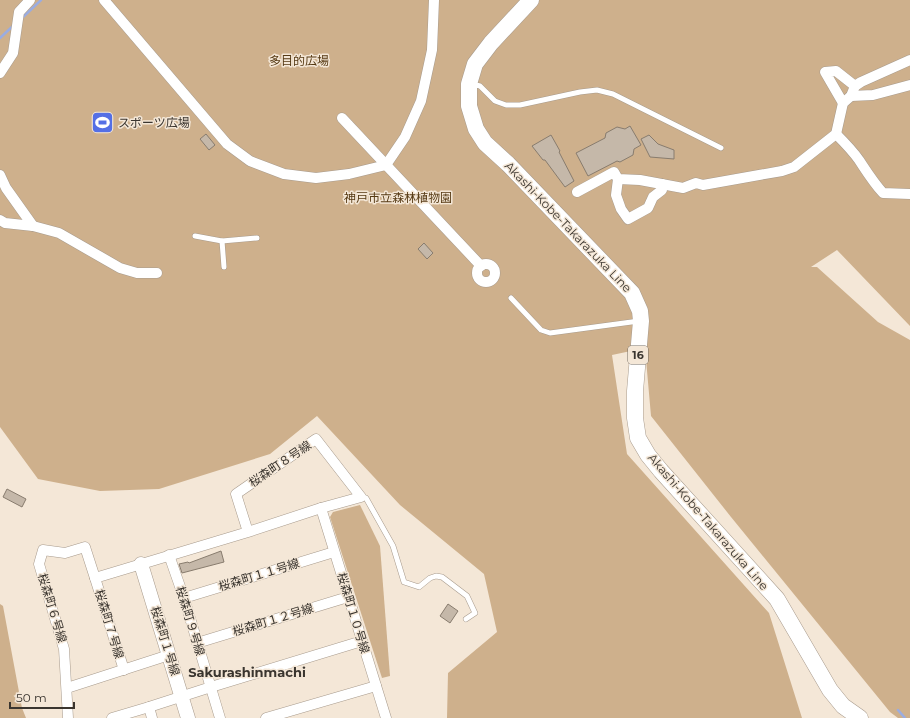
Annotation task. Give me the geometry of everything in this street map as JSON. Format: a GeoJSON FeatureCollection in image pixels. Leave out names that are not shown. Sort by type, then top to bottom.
{"type":"FeatureCollection","features":[{"type":"Feature","properties":{"kind":"main road","name":"Akashi-Kobe-Takarazuka Line"},"geometry":{"type":"LineString","coordinates":[[525,2],[475,64],[469,84],[469,106],[476,129],[485,143],[508,164],[632,293],[640,311],[641,321],[635,390],[635,418],[638,438],[648,455],[661,471],[777,599],[830,690],[843,706],[860,718]]}},
{"type":"Feature","properties":{"kind":"street"},"geometry":{"type":"LineString","coordinates":[[0,73],[13,53],[19,12],[30,0]]}},
{"type":"Feature","properties":{"kind":"street"},"geometry":{"type":"LineString","coordinates":[[104,0],[227,144],[250,161],[284,174],[316,178],[349,174],[386,165],[405,137],[421,101],[432,50],[434,0]]}},
{"type":"Feature","properties":{"kind":"street"},"geometry":{"type":"LineString","coordinates":[[618,179],[640,180],[684,188],[696,183],[703,185],[782,171],[794,167],[836,134],[843,103],[861,82],[910,60]]}},
{"type":"Feature","properties":{"kind":"street"},"geometry":{"type":"LineString","coordinates":[[843,103],[825,72],[836,71],[853,91],[873,95],[910,84]]}},
{"type":"Feature","properties":{"kind":"street"},"geometry":{"type":"LineString","coordinates":[[342,118],[481,266]]}},
{"type":"Feature","properties":{"kind":"street"},"geometry":{"type":"LineString","coordinates":[[836,134],[846,143],[874,184],[883,193],[910,194]]}},
{"type":"Feature","properties":{"kind":"street"},"geometry":{"type":"LineString","coordinates":[[577,192],[614,172],[618,179],[616,195],[628,219],[648,208],[653,197],[662,190],[662,184]]}},
{"type":"Feature","properties":{"kind":"street"},"geometry":{"type":"LineString","coordinates":[[0,174],[6,188],[33,226]]}},
{"type":"Feature","properties":{"kind":"street"},"geometry":{"type":"LineString","coordinates":[[0,220],[5,223],[33,226],[59,233],[120,268],[137,273],[157,272]]}},
{"type":"Feature","properties":{"kind":"street","name":"桜森町８号線"},"geometry":{"type":"LineString","coordinates":[[248,532],[236,494],[316,439],[361,498]]}},
{"type":"Feature","properties":{"kind":"street"},"geometry":{"type":"LineString","coordinates":[[95,578],[248,532],[321,508],[361,498]]}},
{"type":"Feature","properties":{"kind":"street","name":"桜森町１０号線"},"geometry":{"type":"LineString","coordinates":[[321,508],[386,718]]}},
{"type":"Feature","properties":{"kind":"street","name":"桜森町６号線"},"geometry":{"type":"LineString","coordinates":[[68,718],[64,648],[39,564],[43,550],[65,553],[85,548],[95,578]]}},
{"type":"Feature","properties":{"kind":"street","name":"桜森町１１号線"},"geometry":{"type":"LineString","coordinates":[[184,598],[334,552]]}},
{"type":"Feature","properties":{"kind":"street","name":"桜森町９号線"},"geometry":{"type":"LineString","coordinates":[[169,555],[184,598],[211,687]]}},
{"type":"Feature","properties":{"kind":"street","name":"桜森町１号線"},"geometry":{"type":"LineString","coordinates":[[141,564],[188,718]]}},
{"type":"Feature","properties":{"kind":"street","name":"桜森町７号線"},"geometry":{"type":"LineString","coordinates":[[95,578],[124,670]]}},
{"type":"Feature","properties":{"kind":"street","name":"桜森町１２号線"},"geometry":{"type":"LineString","coordinates":[[197,643],[348,598]]}},
{"type":"Feature","properties":{"kind":"street"},"geometry":{"type":"LineString","coordinates":[[112,718],[362,641]]}},
{"type":"Feature","properties":{"kind":"street"},"geometry":{"type":"LineString","coordinates":[[67,688],[169,655]]}},
{"type":"Feature","properties":{"kind":"street"},"geometry":{"type":"LineString","coordinates":[[266,718],[376,686]]}},
{"type":"Feature","properties":{"kind":"street"},"geometry":{"type":"LineString","coordinates":[[211,687],[220,718]]}},
{"type":"Feature","properties":{"kind":"street"},"geometry":{"type":"LineString","coordinates":[[149,707],[152,718]]}},
{"type":"Feature","properties":{"kind":"lane"},"geometry":{"type":"LineString","coordinates":[[469,84],[480,86],[495,101],[506,105],[520,105],[580,92],[597,90],[613,94],[721,148]]}},
{"type":"Feature","properties":{"kind":"lane"},"geometry":{"type":"LineString","coordinates":[[195,236],[222,241],[257,238]]}},
{"type":"Feature","properties":{"kind":"lane"},"geometry":{"type":"LineString","coordinates":[[222,241],[224,267]]}},
{"type":"Feature","properties":{"kind":"lane"},"geometry":{"type":"LineString","coordinates":[[511,298],[541,330],[550,333],[641,321]]}},
{"type":"Feature","properties":{"kind":"lane"},"geometry":{"type":"LineString","coordinates":[[361,498],[366,498],[393,546],[404,582],[419,587],[430,578],[436,576],[442,577],[467,596],[475,613],[466,619]]}},
{"type":"Feature","properties":{"kind":"green space","name":"神戸市立森林植物園"},"geometry":{"type":"Polygon","coordinates":[[[0,0],[910,0],[910,326],[837,250],[811,267],[817,267],[878,322],[910,340],[910,718],[898,718],[890,712],[731,517],[651,416],[645,348],[612,355],[627,454],[769,613],[802,718],[447,718],[448,673],[497,632],[484,574],[400,505],[317,416],[270,454],[159,489],[100,491],[38,479],[0,427],[0,0]]]}},
{"type":"Feature","properties":{"kind":"green space"},"geometry":{"type":"Polygon","coordinates":[[[360,505],[380,546],[390,676],[382,678],[330,517],[333,512],[360,505]]]}},
{"type":"Feature","properties":{"kind":"green space"},"geometry":{"type":"Polygon","coordinates":[[[0,604],[3,606],[22,708],[26,718],[0,718],[0,604]]]}},
{"type":"Feature","properties":{"kind":"building"},"geometry":{"type":"Polygon","coordinates":[[[630,126],[641,145],[634,149],[633,155],[620,162],[617,161],[588,176],[576,153],[605,138],[606,133],[617,127],[625,129],[630,126]]]}},
{"type":"Feature","properties":{"kind":"building"},"geometry":{"type":"Polygon","coordinates":[[[206,134],[215,145],[209,150],[200,139],[206,134]]]}},
{"type":"Feature","properties":{"kind":"building"},"geometry":{"type":"Polygon","coordinates":[[[551,135],[574,181],[565,187],[545,160],[543,160],[532,146],[551,135]]]}},
{"type":"Feature","properties":{"kind":"building"},"geometry":{"type":"Polygon","coordinates":[[[649,135],[658,144],[674,150],[674,159],[650,157],[641,139],[649,135]]]}},
{"type":"Feature","properties":{"kind":"building"},"geometry":{"type":"Polygon","coordinates":[[[424,243],[433,253],[427,259],[418,249],[424,243]]]}},
{"type":"Feature","properties":{"kind":"building"},"geometry":{"type":"Polygon","coordinates":[[[7,489],[26,499],[22,507],[3,497],[7,489]]]}},
{"type":"Feature","properties":{"kind":"building"},"geometry":{"type":"Polygon","coordinates":[[[221,551],[224,562],[182,573],[179,564],[189,563],[221,551]]]}},
{"type":"Feature","properties":{"kind":"building"},"geometry":{"type":"Polygon","coordinates":[[[448,604],[458,611],[450,623],[440,616],[448,604]]]}},
{"type":"Feature","properties":{"kind":"waterway"},"geometry":{"type":"LineString","coordinates":[[22,18],[41,0]]}},
{"type":"Feature","properties":{"kind":"waterway"},"geometry":{"type":"LineString","coordinates":[[0,38],[14,25]]}},
{"type":"Feature","properties":{"kind":"waterway"},"geometry":{"type":"LineString","coordinates":[[898,710],[905,718]]}},
{"type":"Feature","properties":{"kind":"place","name":"スポーツ広場"},"geometry":{"type":"Point","coordinates":[103,123]}},
{"type":"Feature","properties":{"kind":"district","name":"Sakurashinmachi"},"geometry":{"type":"Point","coordinates":[247,672]}},
{"type":"Feature","properties":{"kind":"park label","name":"多目的広場"},"geometry":{"type":"Point","coordinates":[299,61]}}]}
